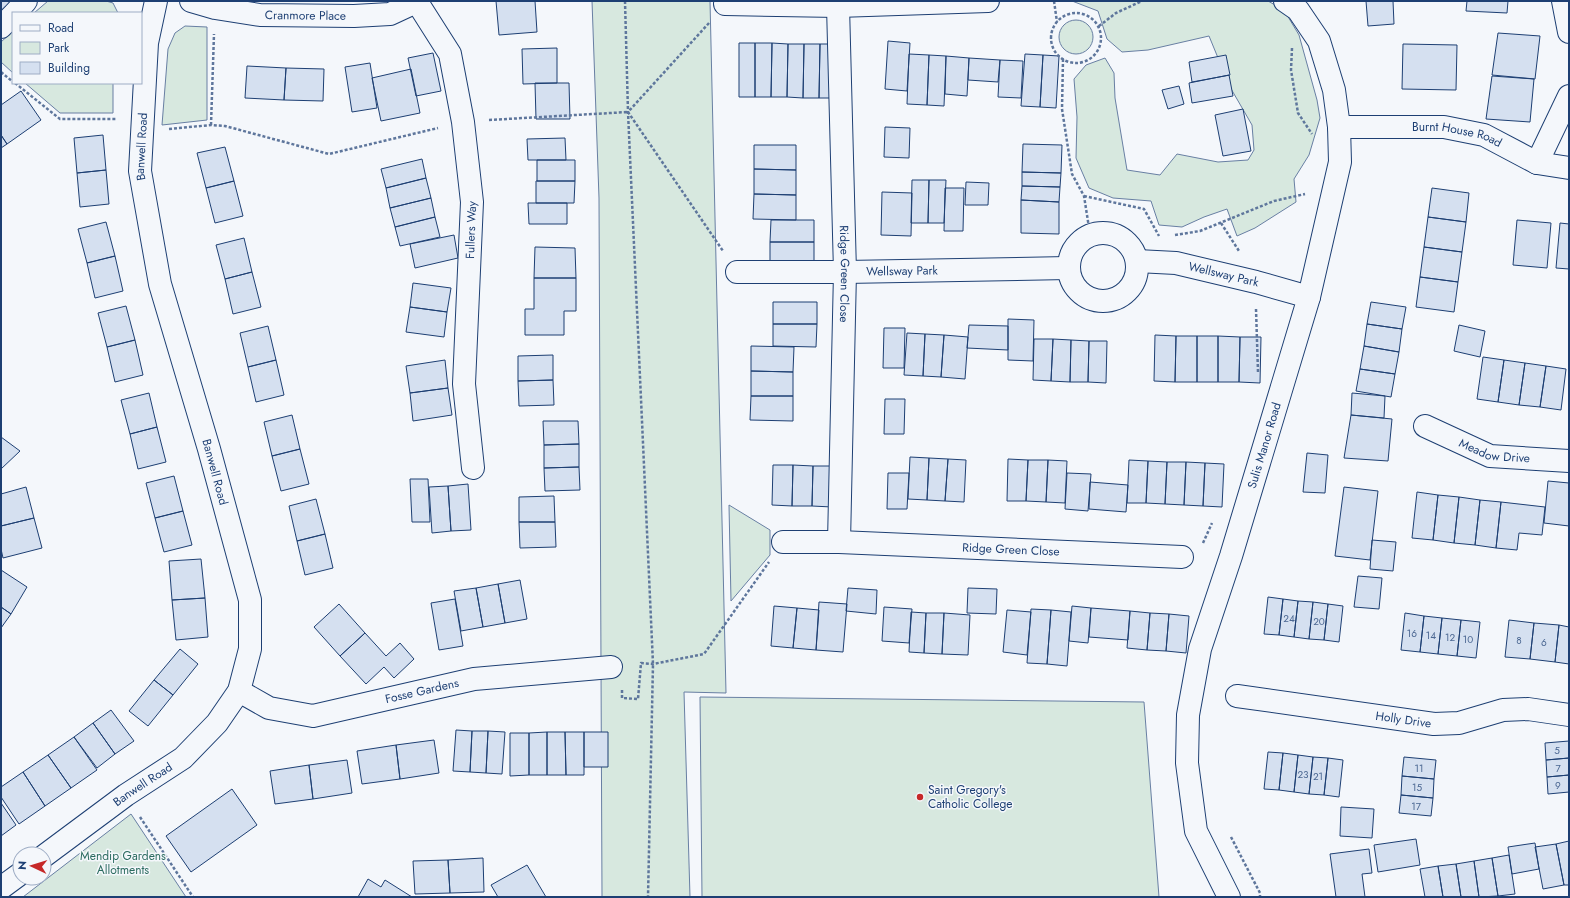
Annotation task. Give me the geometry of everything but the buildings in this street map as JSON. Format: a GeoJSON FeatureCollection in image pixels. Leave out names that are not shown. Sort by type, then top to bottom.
{"type":"FeatureCollection","features":[{"type":"Feature","properties":{"kind":"street"},"geometry":{"type":"LineString","coordinates":[[16,12],[26,1]]}},
{"type":"Feature","properties":{"kind":"street","name":"Banwell Road"},"geometry":{"type":"LineString","coordinates":[[52,850],[126,796],[183,758],[217,723],[239,691],[250,649],[250,600],[209,449],[160,284],[140,171],[147,43],[156,1]]}},
{"type":"Feature","properties":{"kind":"street","name":"Cranmore Place"},"geometry":{"type":"LineString","coordinates":[[191,1],[215,8],[260,15],[354,16],[390,14],[418,2]]}},
{"type":"Feature","properties":{"kind":"street"},"geometry":{"type":"LineString","coordinates":[[725,4],[838,6],[988,1]]}},
{"type":"Feature","properties":{"kind":"street"},"geometry":{"type":"LineString","coordinates":[[1563,1],[1569,32]]}},
{"type":"Feature","properties":{"kind":"street","name":"Fullers Way"},"geometry":{"type":"LineString","coordinates":[[418,2],[450,54],[463,122],[472,202],[464,384],[473,468]]}},
{"type":"Feature","properties":{"kind":"street","name":"Ridge Green Close"},"geometry":{"type":"LineString","coordinates":[[838,6],[845,272],[839,542]]}},
{"type":"Feature","properties":{"kind":"street","name":"Sulis Manor Road"},"geometry":{"type":"LineString","coordinates":[[1229,897],[1196,831],[1187,763],[1188,716],[1200,649],[1232,556],[1309,297],[1340,162],[1339,127],[1334,90],[1319,41],[1291,6]]}},
{"type":"Feature","properties":{"kind":"street"},"geometry":{"type":"LineString","coordinates":[[1,27],[12,16]]}},
{"type":"Feature","properties":{"kind":"street"},"geometry":{"type":"LineString","coordinates":[[1537,163],[1569,96]]}},
{"type":"Feature","properties":{"kind":"street","name":"Burnt House Road"},"geometry":{"type":"LineString","coordinates":[[1339,127],[1444,127],[1484,136],[1537,163],[1569,168]]}},
{"type":"Feature","properties":{"kind":"street"},"geometry":{"type":"LineString","coordinates":[[1110,232],[1120,236],[1134,251],[1137,261],[1137,272],[1133,283],[1126,292],[1117,298],[1106,301],[1095,300],[1085,296],[1076,289],[1070,279],[1068,268],[1069,257],[1081,240],[1090,234],[1110,232]]}},
{"type":"Feature","properties":{"kind":"street","name":"Wellsway Park"},"geometry":{"type":"LineString","coordinates":[[1137,261],[1176,263],[1256,282],[1309,297]]}},
{"type":"Feature","properties":{"kind":"street","name":"Wellsway Park"},"geometry":{"type":"LineString","coordinates":[[737,272],[845,272],[1068,268]]}},
{"type":"Feature","properties":{"kind":"street","name":"Meadow Drive"},"geometry":{"type":"LineString","coordinates":[[1425,426],[1490,456],[1569,461]]}},
{"type":"Feature","properties":{"kind":"street","name":"Ridge Green Close"},"geometry":{"type":"LineString","coordinates":[[783,542],[839,542],[1182,557]]}},
{"type":"Feature","properties":{"kind":"street","name":"Fosse Gardens"},"geometry":{"type":"LineString","coordinates":[[239,691],[269,708],[313,716],[474,679],[611,667]]}},
{"type":"Feature","properties":{"kind":"street","name":"Holly Drive"},"geometry":{"type":"LineString","coordinates":[[1237,696],[1434,724],[1459,723],[1503,710],[1528,709],[1569,715]]}},
{"type":"Feature","properties":{"kind":"street"},"geometry":{"type":"LineString","coordinates":[[1,888],[12,880]]}},
{"type":"Feature","properties":{"kind":"path"},"geometry":{"type":"LineString","coordinates":[[625,1],[628,112],[653,664],[648,897]]}},
{"type":"Feature","properties":{"kind":"path"},"geometry":{"type":"LineString","coordinates":[[1054,1],[1057,22]]}},
{"type":"Feature","properties":{"kind":"path"},"geometry":{"type":"LineString","coordinates":[[1099,26],[1116,13],[1142,1]]}},
{"type":"Feature","properties":{"kind":"path"},"geometry":{"type":"LineString","coordinates":[[596,114],[628,112],[725,4]]}},
{"type":"Feature","properties":{"kind":"path"},"geometry":{"type":"LineString","coordinates":[[1291,6],[1293,30],[1292,70],[1298,113],[1318,142],[1340,162]]}},
{"type":"Feature","properties":{"kind":"path"},"geometry":{"type":"LineString","coordinates":[[211,125],[215,8]]}},
{"type":"Feature","properties":{"kind":"path"},"geometry":{"type":"LineString","coordinates":[[1071,13],[1087,15],[1094,20],[1099,26],[1101,42],[1093,56],[1086,61],[1070,62],[1063,59],[1056,53],[1051,37],[1057,22],[1063,16],[1071,13]]}},
{"type":"Feature","properties":{"kind":"path"},"geometry":{"type":"LineString","coordinates":[[1063,59],[1062,109],[1072,174],[1084,196],[1090,234]]}},
{"type":"Feature","properties":{"kind":"path"},"geometry":{"type":"LineString","coordinates":[[1,72],[12,80]]}},
{"type":"Feature","properties":{"kind":"path"},"geometry":{"type":"LineString","coordinates":[[16,84],[60,119],[142,125],[225,126],[329,154]]}},
{"type":"Feature","properties":{"kind":"path"},"geometry":{"type":"LineString","coordinates":[[628,112],[737,272]]}},
{"type":"Feature","properties":{"kind":"path"},"geometry":{"type":"LineString","coordinates":[[1173,236],[1200,231],[1274,201],[1333,188]]}},
{"type":"Feature","properties":{"kind":"path"},"geometry":{"type":"LineString","coordinates":[[1084,196],[1144,209],[1160,238]]}},
{"type":"Feature","properties":{"kind":"path"},"geometry":{"type":"LineString","coordinates":[[1221,223],[1245,258],[1256,282],[1258,375]]}},
{"type":"Feature","properties":{"kind":"path"},"geometry":{"type":"LineString","coordinates":[[1201,546],[1214,518]]}},
{"type":"Feature","properties":{"kind":"path"},"geometry":{"type":"LineString","coordinates":[[641,663],[653,664],[704,654],[783,542]]}},
{"type":"Feature","properties":{"kind":"path"},"geometry":{"type":"LineString","coordinates":[[126,796],[193,897]]}},
{"type":"Feature","properties":{"kind":"path"},"geometry":{"type":"LineString","coordinates":[[1228,832],[1260,893],[1260,897]]}},
{"type":"Feature","properties":{"kind":"green space"},"geometry":{"type":"Polygon","coordinates":[[[48,1],[106,1],[113,3],[118,12],[35,12],[48,1]]]}},
{"type":"Feature","properties":{"kind":"green space"},"geometry":{"type":"Polygon","coordinates":[[[592,1],[710,1],[726,693],[684,692],[690,897],[602,897],[599,198],[592,1]]]}},
{"type":"Feature","properties":{"kind":"green space"},"geometry":{"type":"Polygon","coordinates":[[[1072,1],[1268,1],[1284,10],[1299,35],[1317,100],[1320,118],[1309,155],[1294,179],[1296,202],[1255,228],[1237,236],[1227,209],[1182,227],[1159,225],[1151,201],[1113,198],[1089,188],[1076,158],[1077,117],[1074,79],[1086,65],[1105,58],[1114,73],[1115,98],[1127,170],[1160,175],[1177,154],[1218,162],[1248,160],[1254,150],[1252,125],[1230,87],[1209,36],[1148,50],[1122,52],[1107,39],[1098,11],[1072,1]]]}},
{"type":"Feature","properties":{"kind":"green space"},"geometry":{"type":"Polygon","coordinates":[[[1073,20],[1079,20],[1088,25],[1092,31],[1092,43],[1088,49],[1079,54],[1073,54],[1064,49],[1059,40],[1059,34],[1064,25],[1073,20]]]}},
{"type":"Feature","properties":{"kind":"green space"},"geometry":{"type":"Polygon","coordinates":[[[185,26],[207,27],[207,120],[162,125],[168,49],[175,33],[185,26]]]}},
{"type":"Feature","properties":{"kind":"green space"},"geometry":{"type":"Polygon","coordinates":[[[12,32],[12,72],[1,62],[1,42],[12,32]]]}},
{"type":"Feature","properties":{"kind":"green space"},"geometry":{"type":"Polygon","coordinates":[[[26,84],[113,84],[113,113],[60,113],[26,84]]]}},
{"type":"Feature","properties":{"kind":"green space"},"geometry":{"type":"Polygon","coordinates":[[[729,505],[770,530],[770,555],[731,601],[729,505]]]}},
{"type":"Feature","properties":{"kind":"green space","name":"Saint Gregory's Catholic College"},"geometry":{"type":"Polygon","coordinates":[[[700,697],[1144,702],[1159,897],[702,897],[700,697]]]}},
{"type":"Feature","properties":{"kind":"green space","name":"Mendip Gardens Allotments"},"geometry":{"type":"Polygon","coordinates":[[[131,814],[186,897],[23,897],[37,886],[52,886],[52,875],[131,814]]]}},
{"type":"Feature","properties":{"kind":"place","name":"Saint Gregory's Catholic College"},"geometry":{"type":"Point","coordinates":[920,797]}}]}
